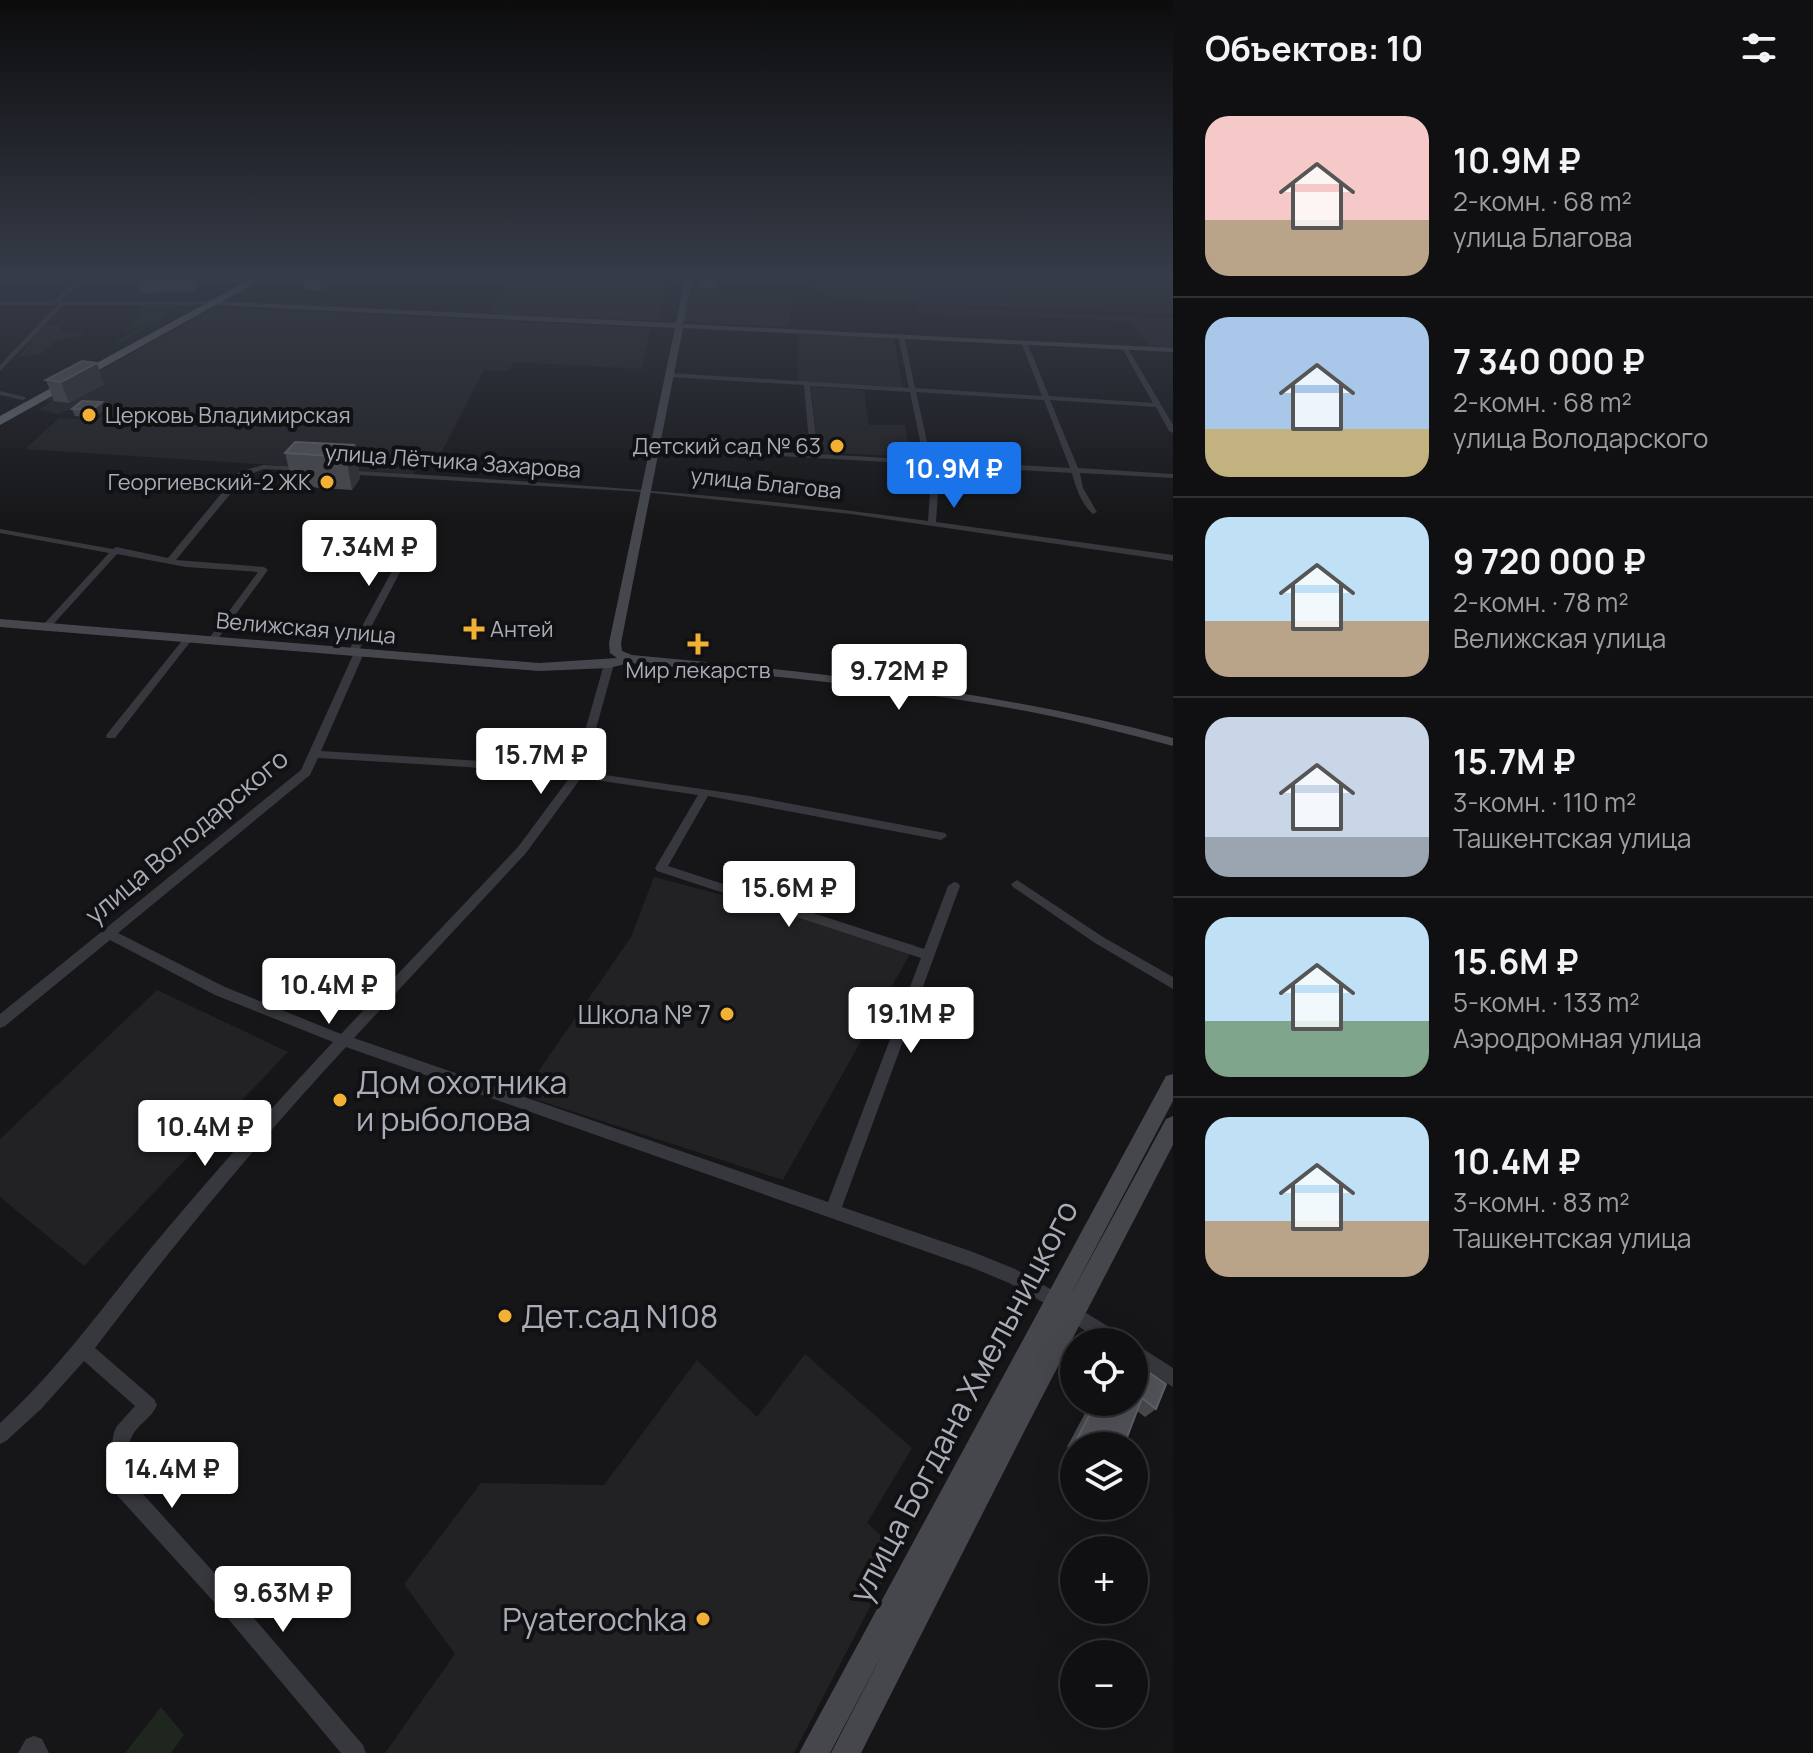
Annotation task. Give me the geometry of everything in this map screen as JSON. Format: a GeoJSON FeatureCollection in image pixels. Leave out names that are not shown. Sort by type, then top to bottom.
{"type":"FeatureCollection","features":[{"type":"Feature","properties":{"kind":"highway"},"geometry":{"type":"LineString","coordinates":[[0,410],[95,359]]}},
{"type":"Feature","properties":{"kind":"highway"},"geometry":{"type":"LineString","coordinates":[[0,421],[113,359]]}},
{"type":"Feature","properties":{"kind":"main road"},"geometry":{"type":"LineString","coordinates":[[618,658],[643,491],[669,359]]}},
{"type":"Feature","properties":{"kind":"main road","name":"Велижская улица"},"geometry":{"type":"LineString","coordinates":[[1,624],[539,667],[618,658],[843,678],[949,692],[1173,742]]}},
{"type":"Feature","properties":{"kind":"main road","name":"Велижская улица"},"geometry":{"type":"LineString","coordinates":[[618,658],[866,688],[1013,712],[1173,749]]}},
{"type":"Feature","properties":{"kind":"main road","name":"улица Богдана Хмельницкого"},"geometry":{"type":"LineString","coordinates":[[846,1753],[1173,1082]]}},
{"type":"Feature","properties":{"kind":"main road","name":"улица Богдана Хмельницкого"},"geometry":{"type":"LineString","coordinates":[[814,1753],[1064,1307],[1173,1125]]}},
{"type":"Feature","properties":{"kind":"street"},"geometry":{"type":"LineString","coordinates":[[906,359],[934,492],[932,523]]}},
{"type":"Feature","properties":{"kind":"street"},"geometry":{"type":"LineString","coordinates":[[1031,359],[1079,488],[1093,512]]}},
{"type":"Feature","properties":{"kind":"street"},"geometry":{"type":"LineString","coordinates":[[1131,359],[1173,431]]}},
{"type":"Feature","properties":{"kind":"street"},"geometry":{"type":"LineString","coordinates":[[666,375],[1158,405]]}},
{"type":"Feature","properties":{"kind":"street"},"geometry":{"type":"LineString","coordinates":[[807,384],[814,455]]}},
{"type":"Feature","properties":{"kind":"street"},"geometry":{"type":"LineString","coordinates":[[0,393],[23,398]]}},
{"type":"Feature","properties":{"kind":"street"},"geometry":{"type":"LineString","coordinates":[[652,447],[1173,476]]}},
{"type":"Feature","properties":{"kind":"street","name":"улица Лётчика Захарова"},"geometry":{"type":"LineString","coordinates":[[170,561],[242,474],[263,467],[317,470]]}},
{"type":"Feature","properties":{"kind":"street","name":"улица Лётчика Захарова"},"geometry":{"type":"LineString","coordinates":[[337,472],[643,491]]}},
{"type":"Feature","properties":{"kind":"street","name":"улица Благова"},"geometry":{"type":"LineString","coordinates":[[643,491],[769,502],[1173,558]]}},
{"type":"Feature","properties":{"kind":"street"},"geometry":{"type":"LineString","coordinates":[[0,531],[170,561],[264,570],[212,641]]}},
{"type":"Feature","properties":{"kind":"street","name":"улица Володарского"},"geometry":{"type":"LineString","coordinates":[[0,1022],[306,772],[356,653],[414,538]]}},
{"type":"Feature","properties":{"kind":"street"},"geometry":{"type":"LineString","coordinates":[[46,627],[116,550]]}},
{"type":"Feature","properties":{"kind":"street"},"geometry":{"type":"LineString","coordinates":[[111,736],[188,639]]}},
{"type":"Feature","properties":{"kind":"street"},"geometry":{"type":"LineString","coordinates":[[0,1435],[35,1403],[83,1349],[156,1255],[342,1040],[522,850],[578,774],[618,658]]}},
{"type":"Feature","properties":{"kind":"street"},"geometry":{"type":"LineString","coordinates":[[315,754],[578,774],[839,815],[941,836]]}},
{"type":"Feature","properties":{"kind":"street"},"geometry":{"type":"LineString","coordinates":[[704,794],[661,868],[928,955]]}},
{"type":"Feature","properties":{"kind":"street"},"geometry":{"type":"LineString","coordinates":[[1017,884],[1099,940],[1173,984]]}},
{"type":"Feature","properties":{"kind":"street"},"geometry":{"type":"LineString","coordinates":[[833,1210],[954,886]]}},
{"type":"Feature","properties":{"kind":"street"},"geometry":{"type":"LineString","coordinates":[[108,933],[220,991],[342,1040],[833,1210],[1015,1277],[1096,1328]]}},
{"type":"Feature","properties":{"kind":"street"},"geometry":{"type":"LineString","coordinates":[[83,1349],[148,1405],[123,1432],[118,1460],[123,1487],[221,1595],[355,1753]]}},
{"type":"Feature","properties":{"kind":"street"},"geometry":{"type":"LineString","coordinates":[[1148,1361],[1173,1378]]}},
{"type":"Feature","properties":{"kind":"shaded area"},"geometry":{"type":"Polygon","coordinates":[[[122,359],[644,359],[642,369],[513,362],[509,371],[484,370],[439,457],[430,457],[413,474],[25,449],[59,418],[96,420],[110,409],[80,406],[58,414],[38,410],[52,401],[47,400],[122,359]]]}},
{"type":"Feature","properties":{"kind":"shaded area"},"geometry":{"type":"Polygon","coordinates":[[[798,359],[897,359],[903,388],[798,382],[798,359]]]}},
{"type":"Feature","properties":{"kind":"shaded area"},"geometry":{"type":"Polygon","coordinates":[[[811,387],[864,390],[869,425],[905,425],[911,457],[818,452],[811,387]]]}},
{"type":"Feature","properties":{"kind":"shaded area","name":"Школа № 7"},"geometry":{"type":"Polygon","coordinates":[[[654,877],[915,945],[783,1180],[522,1095],[631,937],[654,877]]]}},
{"type":"Feature","properties":{"kind":"shaded area"},"geometry":{"type":"Polygon","coordinates":[[[157,990],[288,1052],[84,1266],[0,1197],[0,1139],[157,990]]]}},
{"type":"Feature","properties":{"kind":"shaded area"},"geometry":{"type":"Polygon","coordinates":[[[805,1354],[912,1448],[867,1523],[899,1551],[794,1753],[385,1753],[455,1654],[404,1584],[481,1483],[604,1485],[697,1360],[757,1417],[805,1354]]]}},
{"type":"Feature","properties":{"kind":"shaded area"},"geometry":{"type":"Polygon","coordinates":[[[161,1707],[184,1735],[171,1753],[125,1753],[161,1707]]]}},
{"type":"Feature","properties":{"kind":"building"},"geometry":{"type":"Polygon","coordinates":[[[82,361],[97,363],[61,382],[46,380],[82,361]]]}},
{"type":"Feature","properties":{"kind":"building"},"geometry":{"type":"Polygon","coordinates":[[[82,401],[102,402],[92,410],[72,409],[82,401]]]}},
{"type":"Feature","properties":{"kind":"building"},"geometry":{"type":"Polygon","coordinates":[[[295,442],[354,445],[346,457],[285,453],[295,442]]]}},
{"type":"Feature","properties":{"kind":"building"},"geometry":{"type":"Polygon","coordinates":[[[1148,1372],[1166,1384],[1156,1409],[1148,1403],[1148,1372]]]}},
{"type":"Feature","properties":{"kind":"building"},"geometry":{"type":"Polygon","coordinates":[[[1089,1416],[1135,1416],[1129,1432],[1081,1432],[1089,1416]]]}},
{"type":"Feature","properties":{"kind":"place","name":"Церковь Владимирская"},"geometry":{"type":"Point","coordinates":[89,415]}},
{"type":"Feature","properties":{"kind":"place","name":"Детский сад № 63"},"geometry":{"type":"Point","coordinates":[837,446]}},
{"type":"Feature","properties":{"kind":"place","name":"Георгиевский-2 ЖК"},"geometry":{"type":"Point","coordinates":[327,482]}},
{"type":"Feature","properties":{"kind":"place","name":"Антей"},"geometry":{"type":"Point","coordinates":[474,629]}},
{"type":"Feature","properties":{"kind":"place","name":"Мир лекарств"},"geometry":{"type":"Point","coordinates":[698,644]}},
{"type":"Feature","properties":{"kind":"place","name":"Школа № 7"},"geometry":{"type":"Point","coordinates":[727,1014]}},
{"type":"Feature","properties":{"kind":"place","name":"Дом охотника и рыболова"},"geometry":{"type":"Point","coordinates":[340,1100]}},
{"type":"Feature","properties":{"kind":"place","name":"Дет.сад N108"},"geometry":{"type":"Point","coordinates":[505,1316]}},
{"type":"Feature","properties":{"kind":"place","name":"Pyaterochka"},"geometry":{"type":"Point","coordinates":[703,1619]}}]}
